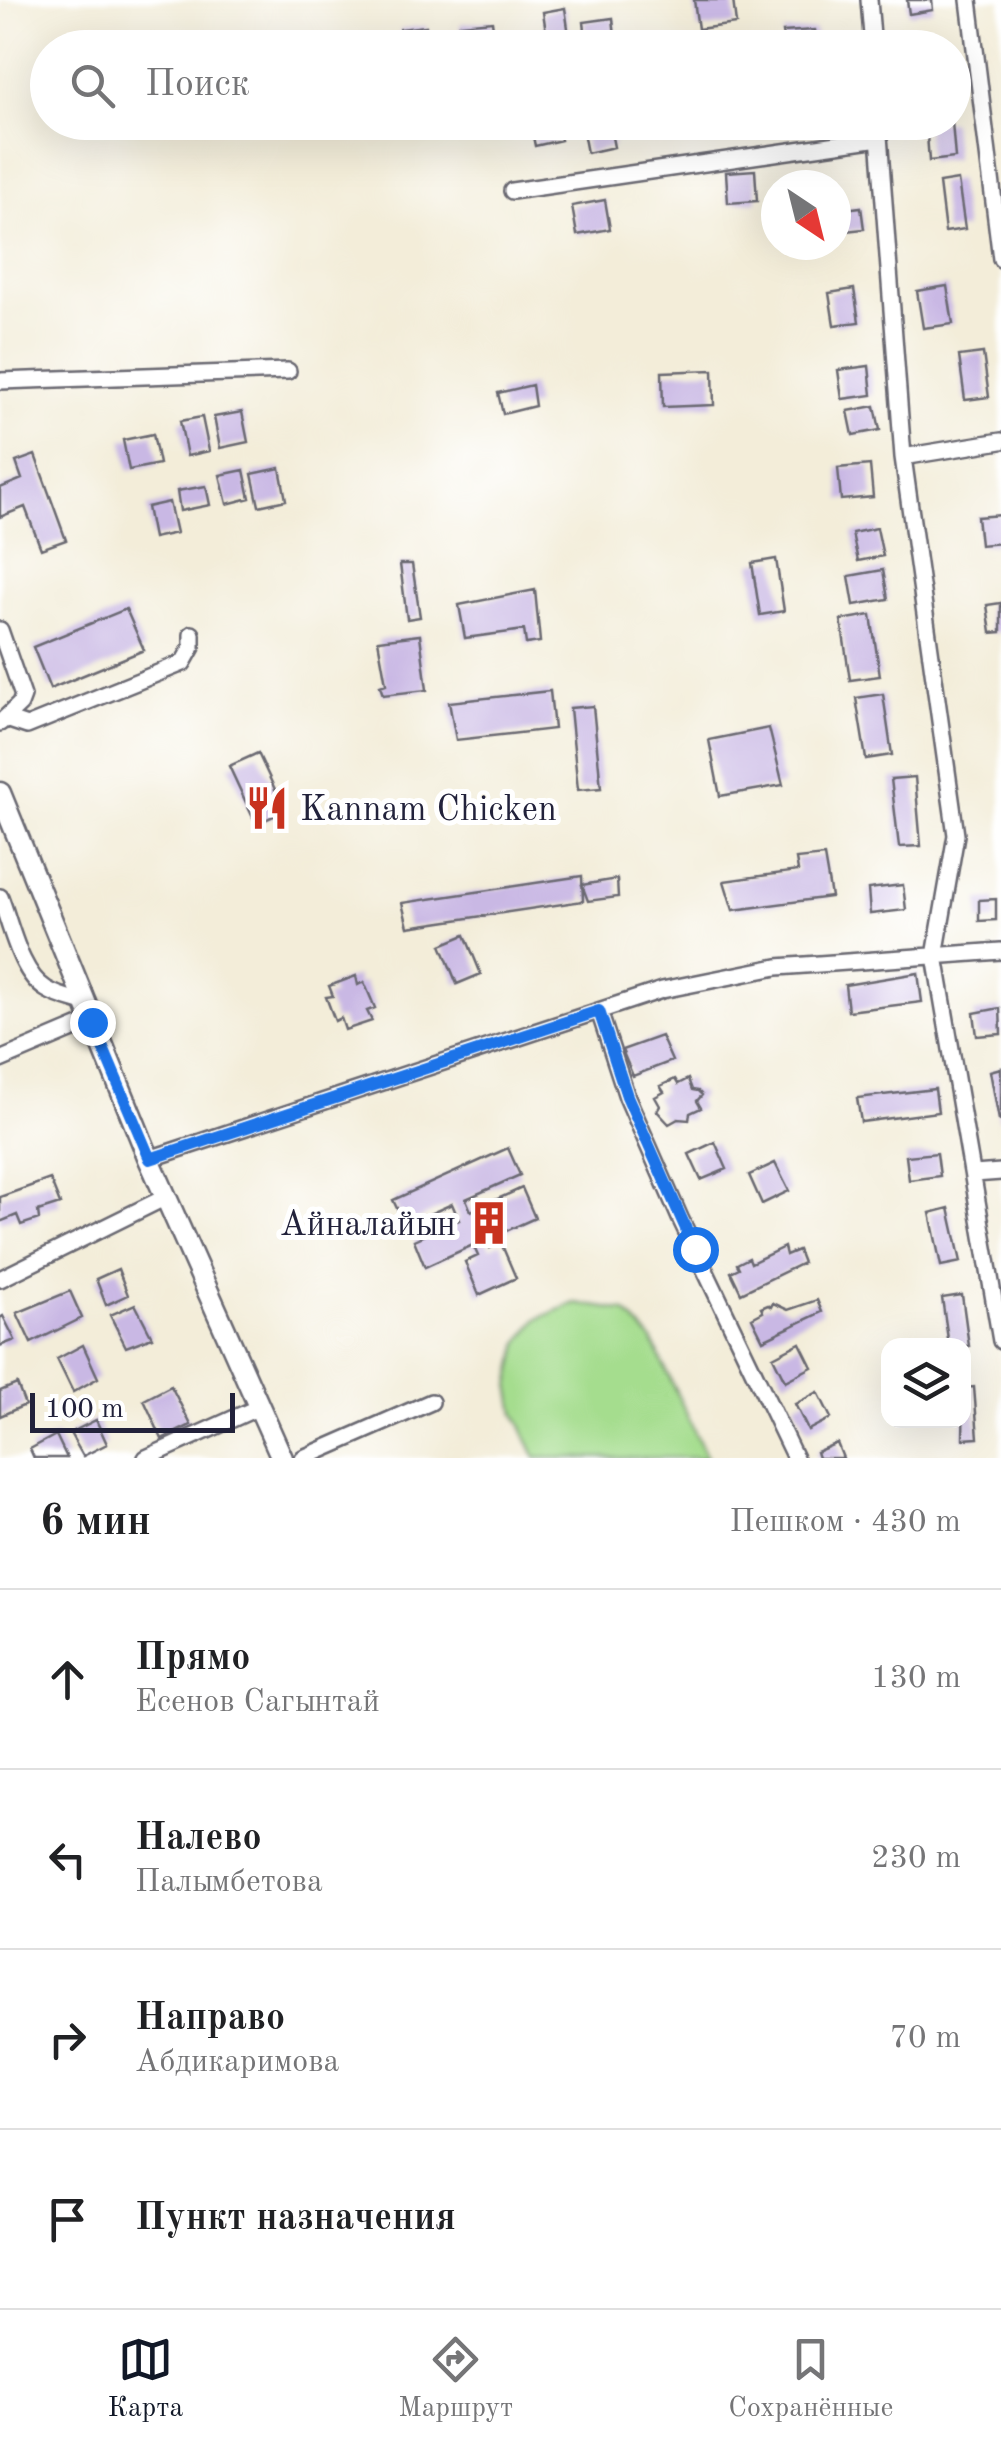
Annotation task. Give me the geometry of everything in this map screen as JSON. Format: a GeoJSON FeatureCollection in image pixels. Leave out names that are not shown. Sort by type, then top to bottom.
{"type":"FeatureCollection","features":[{"type":"Feature","properties":{"kind":"main road"},"geometry":{"type":"LineString","coordinates":[[3,809],[166,1197],[282,1458]]}},
{"type":"Feature","properties":{"kind":"street"},"geometry":{"type":"LineString","coordinates":[[869,0],[871,30]]}},
{"type":"Feature","properties":{"kind":"street"},"geometry":{"type":"LineString","coordinates":[[969,0],[1001,259]]}},
{"type":"Feature","properties":{"kind":"street"},"geometry":{"type":"LineString","coordinates":[[512,191],[818,140]]}},
{"type":"Feature","properties":{"kind":"street"},"geometry":{"type":"LineString","coordinates":[[879,140],[904,458],[956,835],[935,956],[1001,1342]]}},
{"type":"Feature","properties":{"kind":"street"},"geometry":{"type":"LineString","coordinates":[[0,381],[288,371]]}},
{"type":"Feature","properties":{"kind":"street"},"geometry":{"type":"LineString","coordinates":[[904,458],[1001,441]]}},
{"type":"Feature","properties":{"kind":"street"},"geometry":{"type":"LineString","coordinates":[[0,630],[23,696],[3,721],[27,726],[183,663],[192,648],[192,634]]}},
{"type":"Feature","properties":{"kind":"street"},"geometry":{"type":"LineString","coordinates":[[0,897],[36,982],[88,1012]]}},
{"type":"Feature","properties":{"kind":"street"},"geometry":{"type":"LineString","coordinates":[[150,1159],[662,990],[778,967],[1001,951]]}},
{"type":"Feature","properties":{"kind":"street"},"geometry":{"type":"LineString","coordinates":[[599,1011],[627,1096],[795,1458]]}},
{"type":"Feature","properties":{"kind":"street"},"geometry":{"type":"LineString","coordinates":[[0,1060],[88,1012]]}},
{"type":"Feature","properties":{"kind":"street"},"geometry":{"type":"LineString","coordinates":[[974,1174],[1001,1172]]}},
{"type":"Feature","properties":{"kind":"street"},"geometry":{"type":"LineString","coordinates":[[0,1279],[166,1197]]}},
{"type":"Feature","properties":{"kind":"street"},"geometry":{"type":"LineString","coordinates":[[303,1458],[431,1402]]}},
{"type":"Feature","properties":{"kind":"street"},"geometry":{"type":"LineString","coordinates":[[146,1458],[259,1407]]}},
{"type":"Feature","properties":{"kind":"street"},"geometry":{"type":"LineString","coordinates":[[190,1440],[197,1458]]}},
{"type":"Feature","properties":{"kind":"green space"},"geometry":{"type":"Polygon","coordinates":[[[575,1303],[625,1311],[652,1340],[707,1458],[536,1458],[515,1413],[510,1385],[519,1343],[537,1319],[575,1303]]]}},
{"type":"Feature","properties":{"kind":"building"},"geometry":{"type":"Polygon","coordinates":[[[694,0],[733,0],[736,24],[698,29],[694,0]]]}},
{"type":"Feature","properties":{"kind":"building"},"geometry":{"type":"Polygon","coordinates":[[[907,0],[932,0],[933,10],[909,14],[907,0]]]}},
{"type":"Feature","properties":{"kind":"building"},"geometry":{"type":"Polygon","coordinates":[[[565,8],[568,30],[546,30],[543,12],[565,8]]]}},
{"type":"Feature","properties":{"kind":"building"},"geometry":{"type":"Polygon","coordinates":[[[613,18],[614,30],[585,30],[584,22],[613,18]]]}},
{"type":"Feature","properties":{"kind":"building"},"geometry":{"type":"Polygon","coordinates":[[[492,21],[493,30],[461,30],[460,24],[492,21]]]}},
{"type":"Feature","properties":{"kind":"building"},"geometry":{"type":"Polygon","coordinates":[[[426,26],[426,30],[400,30],[426,26]]]}},
{"type":"Feature","properties":{"kind":"building"},"geometry":{"type":"Polygon","coordinates":[[[534,140],[561,140],[535,146],[534,140]]]}},
{"type":"Feature","properties":{"kind":"building"},"geometry":{"type":"Polygon","coordinates":[[[584,140],[613,140],[614,147],[587,153],[584,140]]]}},
{"type":"Feature","properties":{"kind":"building"},"geometry":{"type":"Polygon","coordinates":[[[927,140],[954,140],[955,158],[929,161],[927,140]]]}},
{"type":"Feature","properties":{"kind":"building"},"geometry":{"type":"Polygon","coordinates":[[[755,170],[757,201],[728,203],[726,172],[755,170]]]}},
{"type":"Feature","properties":{"kind":"building"},"geometry":{"type":"Polygon","coordinates":[[[958,180],[965,229],[945,232],[939,183],[958,180]]]}},
{"type":"Feature","properties":{"kind":"building"},"geometry":{"type":"Polygon","coordinates":[[[605,200],[610,229],[577,235],[572,206],[605,200]]]}},
{"type":"Feature","properties":{"kind":"building"},"geometry":{"type":"Polygon","coordinates":[[[861,207],[864,229],[851,230],[851,208],[861,207]]]}},
{"type":"Feature","properties":{"kind":"building"},"geometry":{"type":"Polygon","coordinates":[[[947,286],[953,324],[923,328],[917,291],[947,286]]]}},
{"type":"Feature","properties":{"kind":"building"},"geometry":{"type":"Polygon","coordinates":[[[854,289],[859,322],[834,325],[829,293],[854,289]]]}},
{"type":"Feature","properties":{"kind":"building"},"geometry":{"type":"Polygon","coordinates":[[[983,353],[989,397],[965,400],[959,356],[983,353]]]}},
{"type":"Feature","properties":{"kind":"building"},"geometry":{"type":"Polygon","coordinates":[[[869,366],[872,395],[842,399],[838,370],[869,366]]]}},
{"type":"Feature","properties":{"kind":"building"},"geometry":{"type":"Polygon","coordinates":[[[713,370],[714,405],[663,407],[662,372],[713,370]]]}},
{"type":"Feature","properties":{"kind":"building"},"geometry":{"type":"Polygon","coordinates":[[[532,385],[535,406],[503,414],[498,393],[532,385]]]}},
{"type":"Feature","properties":{"kind":"building"},"geometry":{"type":"Polygon","coordinates":[[[875,406],[880,430],[853,435],[848,411],[875,406]]]}},
{"type":"Feature","properties":{"kind":"building"},"geometry":{"type":"Polygon","coordinates":[[[242,412],[248,442],[220,448],[214,417],[242,412]]]}},
{"type":"Feature","properties":{"kind":"building"},"geometry":{"type":"Polygon","coordinates":[[[202,417],[209,451],[187,456],[180,421],[202,417]]]}},
{"type":"Feature","properties":{"kind":"building"},"geometry":{"type":"Polygon","coordinates":[[[153,434],[159,464],[129,470],[123,440],[153,434]]]}},
{"type":"Feature","properties":{"kind":"building"},"geometry":{"type":"Polygon","coordinates":[[[35,455],[66,540],[41,549],[25,507],[0,517],[0,488],[22,479],[16,462],[35,455]]]}},
{"type":"Feature","properties":{"kind":"building"},"geometry":{"type":"Polygon","coordinates":[[[870,465],[873,497],[841,500],[838,468],[870,465]]]}},
{"type":"Feature","properties":{"kind":"building"},"geometry":{"type":"Polygon","coordinates":[[[280,468],[286,500],[259,506],[252,474],[280,468]]]}},
{"type":"Feature","properties":{"kind":"building"},"geometry":{"type":"Polygon","coordinates":[[[244,470],[250,498],[227,504],[220,475],[244,470]]]}},
{"type":"Feature","properties":{"kind":"building"},"geometry":{"type":"Polygon","coordinates":[[[206,486],[210,505],[180,511],[177,491],[206,486]]]}},
{"type":"Feature","properties":{"kind":"building"},"geometry":{"type":"Polygon","coordinates":[[[169,502],[176,533],[153,538],[147,507],[169,502]]]}},
{"type":"Feature","properties":{"kind":"building"},"geometry":{"type":"Polygon","coordinates":[[[1001,515],[1001,543],[980,545],[977,517],[1001,515]]]}},
{"type":"Feature","properties":{"kind":"building"},"geometry":{"type":"Polygon","coordinates":[[[877,528],[883,556],[858,561],[852,533],[877,528]]]}},
{"type":"Feature","properties":{"kind":"building"},"geometry":{"type":"Polygon","coordinates":[[[776,559],[784,611],[760,615],[752,563],[776,559]]]}},
{"type":"Feature","properties":{"kind":"building"},"geometry":{"type":"Polygon","coordinates":[[[400,564],[412,564],[420,617],[407,619],[400,564]]]}},
{"type":"Feature","properties":{"kind":"building"},"geometry":{"type":"Polygon","coordinates":[[[883,570],[888,599],[854,605],[849,576],[883,570]]]}},
{"type":"Feature","properties":{"kind":"building"},"geometry":{"type":"Polygon","coordinates":[[[535,590],[540,642],[526,644],[524,630],[465,638],[459,605],[535,590]]]}},
{"type":"Feature","properties":{"kind":"building"},"geometry":{"type":"Polygon","coordinates":[[[1001,603],[1001,632],[991,633],[987,605],[1001,603]]]}},
{"type":"Feature","properties":{"kind":"building"},"geometry":{"type":"Polygon","coordinates":[[[126,609],[144,650],[50,689],[33,647],[126,609]]]}},
{"type":"Feature","properties":{"kind":"building"},"geometry":{"type":"Polygon","coordinates":[[[871,615],[880,676],[850,680],[841,620],[871,615]]]}},
{"type":"Feature","properties":{"kind":"building"},"geometry":{"type":"Polygon","coordinates":[[[420,635],[427,690],[383,695],[380,686],[386,684],[378,640],[420,635]]]}},
{"type":"Feature","properties":{"kind":"building"},"geometry":{"type":"Polygon","coordinates":[[[550,691],[554,729],[456,740],[449,702],[550,691]]]}},
{"type":"Feature","properties":{"kind":"building"},"geometry":{"type":"Polygon","coordinates":[[[883,694],[892,755],[866,759],[856,698],[883,694]]]}},
{"type":"Feature","properties":{"kind":"building"},"geometry":{"type":"Polygon","coordinates":[[[593,706],[601,788],[578,790],[570,708],[593,706]]]}},
{"type":"Feature","properties":{"kind":"building"},"geometry":{"type":"Polygon","coordinates":[[[769,728],[783,785],[720,796],[709,740],[769,728]]]}},
{"type":"Feature","properties":{"kind":"building"},"geometry":{"type":"Polygon","coordinates":[[[258,753],[285,811],[256,824],[229,766],[258,753]]]}},
{"type":"Feature","properties":{"kind":"building"},"geometry":{"type":"Polygon","coordinates":[[[915,777],[921,846],[899,847],[891,779],[915,777]]]}},
{"type":"Feature","properties":{"kind":"building"},"geometry":{"type":"Polygon","coordinates":[[[824,856],[831,897],[733,910],[724,881],[798,871],[796,859],[824,856]]]}},
{"type":"Feature","properties":{"kind":"building"},"geometry":{"type":"Polygon","coordinates":[[[582,876],[583,901],[408,927],[402,903],[582,876]]]}},
{"type":"Feature","properties":{"kind":"building"},"geometry":{"type":"Polygon","coordinates":[[[617,879],[618,897],[588,901],[582,885],[617,879]]]}},
{"type":"Feature","properties":{"kind":"building"},"geometry":{"type":"Polygon","coordinates":[[[903,885],[906,910],[870,914],[868,889],[903,885]]]}},
{"type":"Feature","properties":{"kind":"building"},"geometry":{"type":"Polygon","coordinates":[[[996,899],[996,920],[979,921],[979,900],[996,899]]]}},
{"type":"Feature","properties":{"kind":"building"},"geometry":{"type":"Polygon","coordinates":[[[465,935],[481,974],[457,984],[441,945],[465,935]]]}},
{"type":"Feature","properties":{"kind":"building"},"geometry":{"type":"Polygon","coordinates":[[[918,973],[922,1002],[848,1011],[845,985],[918,973]]]}},
{"type":"Feature","properties":{"kind":"building"},"geometry":{"type":"Polygon","coordinates":[[[356,976],[358,985],[364,982],[375,1008],[367,1011],[372,1021],[345,1030],[341,1018],[335,1021],[326,997],[333,996],[329,986],[356,976]]]}},
{"type":"Feature","properties":{"kind":"building"},"geometry":{"type":"Polygon","coordinates":[[[1000,1008],[1001,1034],[977,1036],[974,1013],[1000,1008]]]}},
{"type":"Feature","properties":{"kind":"building"},"geometry":{"type":"Polygon","coordinates":[[[661,1036],[672,1061],[633,1076],[622,1050],[661,1036]]]}},
{"type":"Feature","properties":{"kind":"building"},"geometry":{"type":"Polygon","coordinates":[[[1001,1068],[1001,1120],[999,1120],[990,1071],[1001,1068]]]}},
{"type":"Feature","properties":{"kind":"building"},"geometry":{"type":"Polygon","coordinates":[[[675,1079],[678,1084],[688,1079],[692,1090],[702,1095],[697,1101],[701,1108],[690,1113],[689,1120],[678,1119],[669,1124],[657,1111],[660,1106],[655,1097],[664,1092],[660,1086],[675,1079]]]}},
{"type":"Feature","properties":{"kind":"building"},"geometry":{"type":"Polygon","coordinates":[[[935,1089],[938,1112],[861,1122],[857,1098],[935,1089]]]}},
{"type":"Feature","properties":{"kind":"building"},"geometry":{"type":"Polygon","coordinates":[[[715,1142],[727,1169],[701,1180],[689,1154],[715,1142]]]}},
{"type":"Feature","properties":{"kind":"building","name":"Айналайын"},"geometry":{"type":"Polygon","coordinates":[[[508,1148],[520,1175],[466,1199],[471,1211],[522,1188],[535,1218],[486,1240],[490,1248],[501,1243],[516,1278],[479,1295],[465,1262],[478,1256],[473,1245],[425,1267],[414,1240],[459,1220],[452,1204],[405,1225],[393,1200],[508,1148]]]}},
{"type":"Feature","properties":{"kind":"building"},"geometry":{"type":"Polygon","coordinates":[[[937,1153],[940,1176],[909,1180],[906,1156],[937,1153]]]}},
{"type":"Feature","properties":{"kind":"building"},"geometry":{"type":"Polygon","coordinates":[[[775,1163],[789,1191],[762,1204],[749,1175],[775,1163]]]}},
{"type":"Feature","properties":{"kind":"building"},"geometry":{"type":"Polygon","coordinates":[[[50,1179],[60,1204],[38,1211],[39,1219],[21,1225],[17,1215],[0,1222],[0,1197],[50,1179]]]}},
{"type":"Feature","properties":{"kind":"building"},"geometry":{"type":"Polygon","coordinates":[[[949,1208],[961,1262],[941,1266],[930,1213],[949,1208]]]}},
{"type":"Feature","properties":{"kind":"building"},"geometry":{"type":"Polygon","coordinates":[[[784,1247],[786,1255],[798,1250],[803,1263],[741,1293],[731,1272],[739,1268],[737,1264],[749,1258],[751,1263],[784,1247]]]}},
{"type":"Feature","properties":{"kind":"building"},"geometry":{"type":"Polygon","coordinates":[[[118,1269],[128,1295],[106,1305],[96,1279],[118,1269]]]}},
{"type":"Feature","properties":{"kind":"building"},"geometry":{"type":"Polygon","coordinates":[[[70,1291],[82,1318],[31,1343],[17,1313],[70,1291]]]}},
{"type":"Feature","properties":{"kind":"building"},"geometry":{"type":"Polygon","coordinates":[[[962,1295],[968,1338],[948,1338],[942,1298],[962,1295]]]}},
{"type":"Feature","properties":{"kind":"building"},"geometry":{"type":"Polygon","coordinates":[[[817,1300],[822,1312],[763,1340],[752,1318],[773,1303],[788,1310],[817,1300]]]}},
{"type":"Feature","properties":{"kind":"building"},"geometry":{"type":"Polygon","coordinates":[[[135,1304],[152,1337],[126,1347],[110,1315],[135,1304]]]}},
{"type":"Feature","properties":{"kind":"building"},"geometry":{"type":"Polygon","coordinates":[[[3,1316],[15,1340],[0,1346],[0,1318],[3,1316]]]}},
{"type":"Feature","properties":{"kind":"building"},"geometry":{"type":"Polygon","coordinates":[[[800,1343],[812,1367],[785,1381],[773,1357],[800,1343]]]}},
{"type":"Feature","properties":{"kind":"building"},"geometry":{"type":"Polygon","coordinates":[[[83,1345],[98,1378],[73,1392],[57,1359],[83,1345]]]}},
{"type":"Feature","properties":{"kind":"building"},"geometry":{"type":"Polygon","coordinates":[[[17,1384],[25,1405],[0,1416],[0,1391],[17,1384]]]}},
{"type":"Feature","properties":{"kind":"building"},"geometry":{"type":"Polygon","coordinates":[[[171,1386],[191,1425],[162,1439],[144,1400],[171,1386]]]}},
{"type":"Feature","properties":{"kind":"building"},"geometry":{"type":"Polygon","coordinates":[[[974,1387],[978,1438],[963,1439],[963,1428],[971,1428],[974,1387]]]}},
{"type":"Feature","properties":{"kind":"building"},"geometry":{"type":"Polygon","coordinates":[[[818,1392],[831,1418],[808,1430],[795,1404],[818,1392]]]}},
{"type":"Feature","properties":{"kind":"building"},"geometry":{"type":"Polygon","coordinates":[[[96,1420],[107,1444],[83,1456],[70,1433],[96,1420]]]}},
{"type":"Feature","properties":{"kind":"building"},"geometry":{"type":"Polygon","coordinates":[[[56,1435],[67,1458],[34,1458],[30,1449],[56,1435]]]}},
{"type":"Feature","properties":{"kind":"building"},"geometry":{"type":"Polygon","coordinates":[[[837,1443],[843,1458],[818,1458],[816,1452],[837,1443]]]}},
{"type":"Feature","properties":{"kind":"place","name":"Kannam Chicken"},"geometry":{"type":"Point","coordinates":[267,808]}},
{"type":"Feature","properties":{"kind":"place","name":"Айналайын"},"geometry":{"type":"Point","coordinates":[489,1223]}},
{"type":"Feature","properties":{"kind":"route"},"geometry":{"type":"LineString","coordinates":[[92,1022],[150,1159],[599,1011],[627,1096],[695,1249]]}}]}
